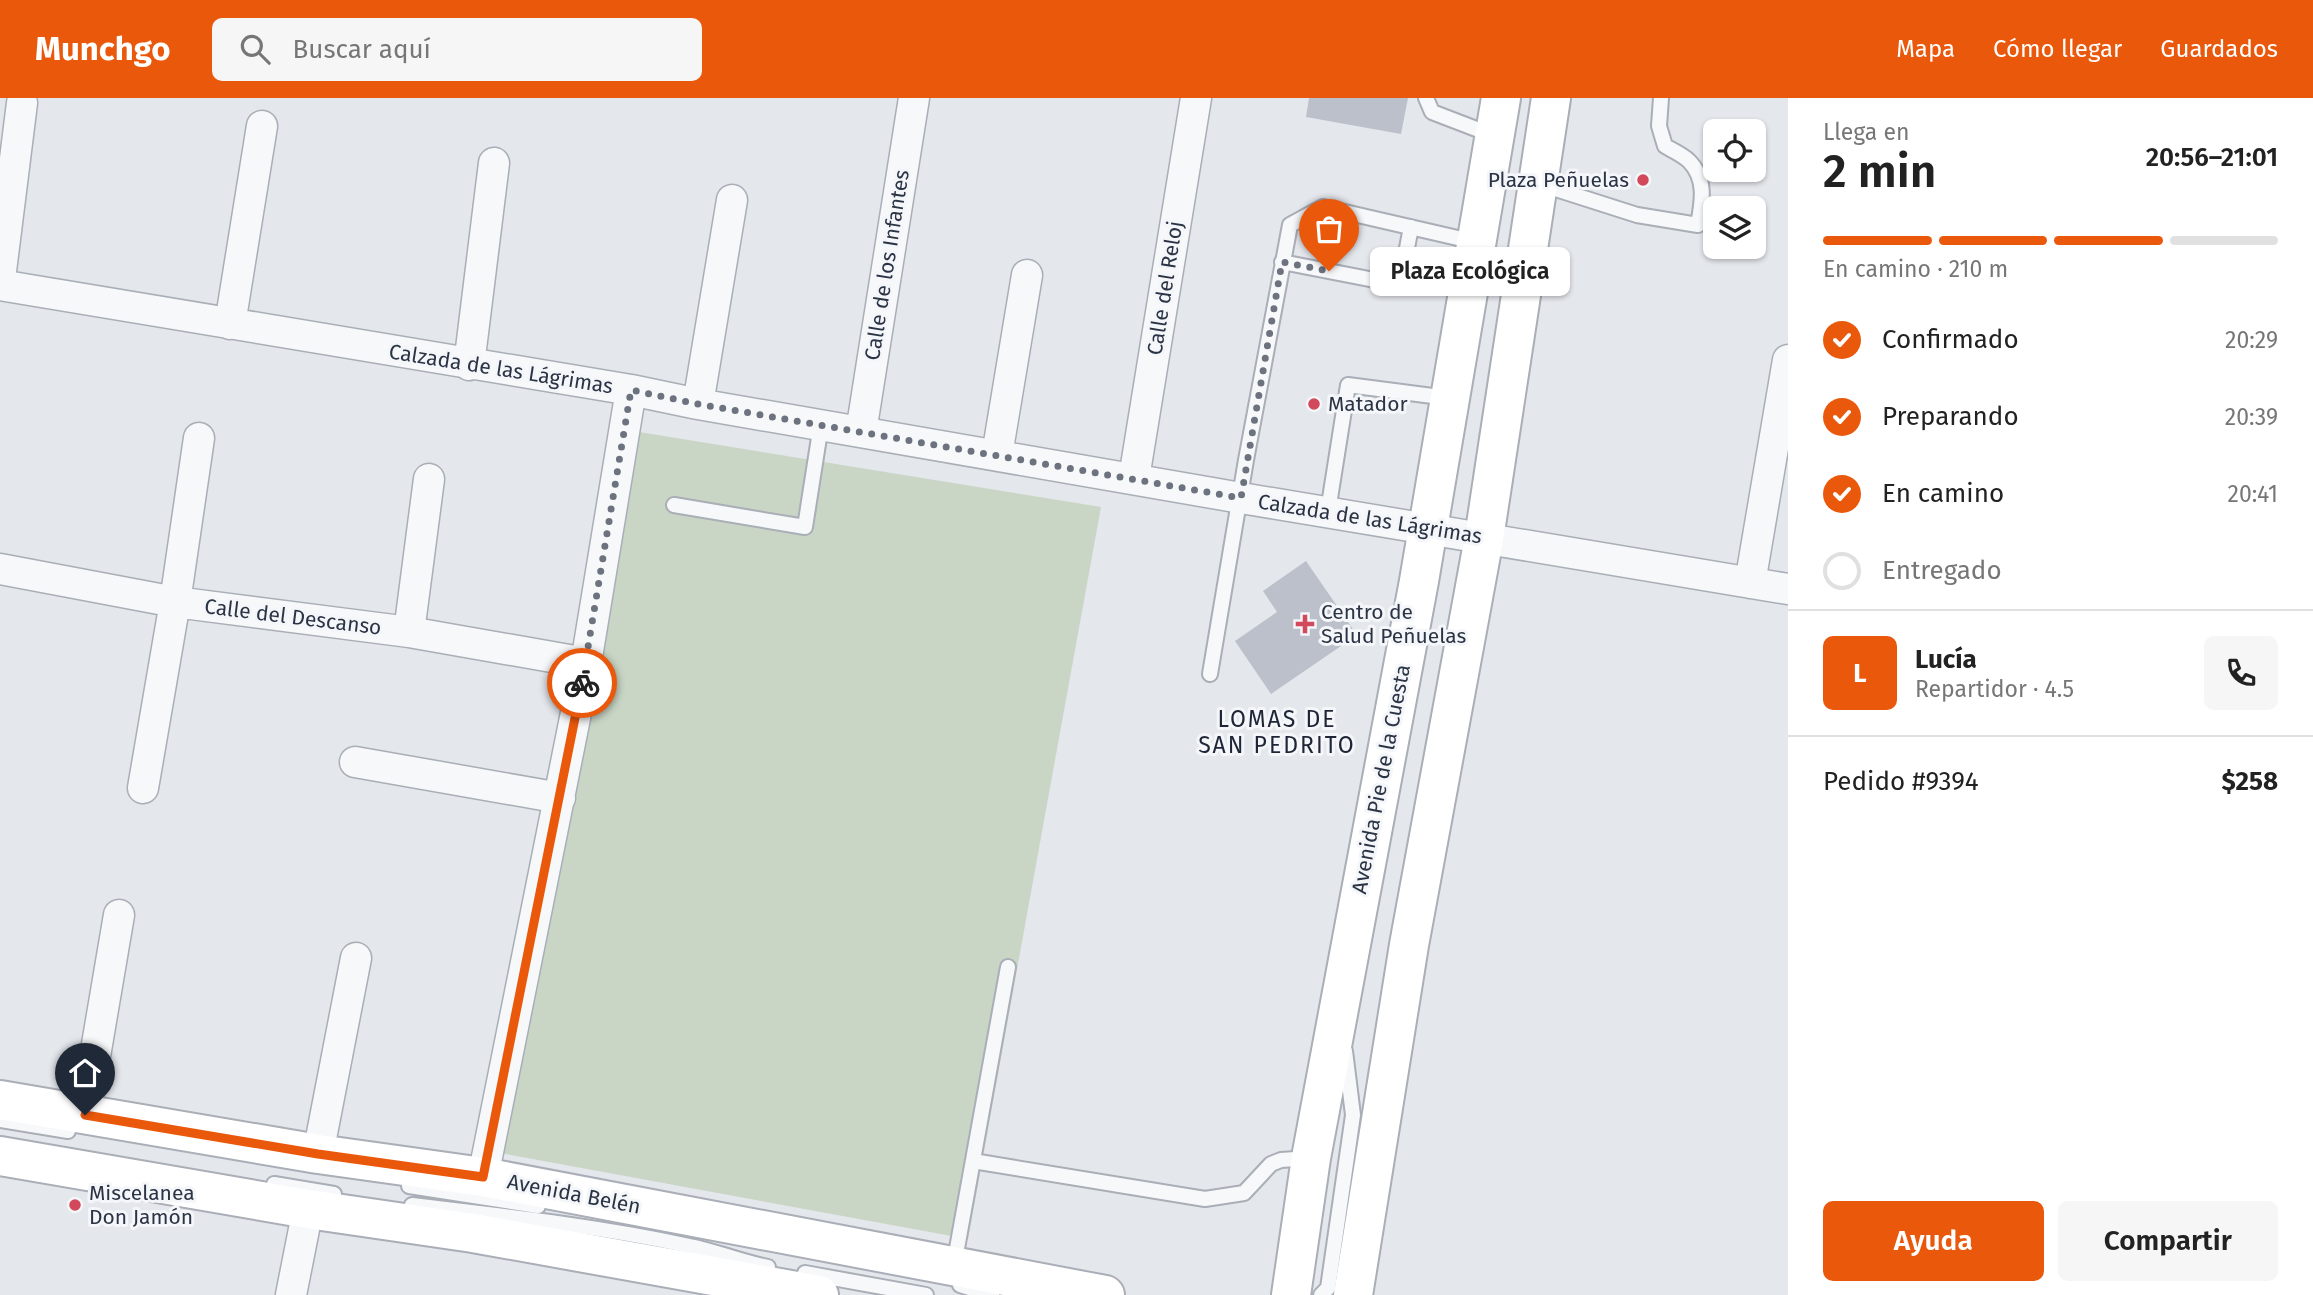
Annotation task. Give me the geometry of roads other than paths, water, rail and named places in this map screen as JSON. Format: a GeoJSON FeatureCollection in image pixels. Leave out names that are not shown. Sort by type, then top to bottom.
{"type":"FeatureCollection","features":[{"type":"Feature","properties":{"kind":"main road","name":"Avenida Pie de la Cuesta"},"geometry":{"type":"LineString","coordinates":[[1291,1295],[1311,1158],[1427,529],[1501,98]]}},
{"type":"Feature","properties":{"kind":"main road"},"geometry":{"type":"LineString","coordinates":[[1353,1295],[1409,946],[1484,538],[1551,98]]}},
{"type":"Feature","properties":{"kind":"main road","name":"Avenida Belén"},"geometry":{"type":"LineString","coordinates":[[0,1100],[83,1124],[483,1177],[950,1274],[1105,1295]]}},
{"type":"Feature","properties":{"kind":"main road"},"geometry":{"type":"LineString","coordinates":[[0,1156],[308,1209],[795,1284]]}},
{"type":"Feature","properties":{"kind":"street","name":"Calle de los Infantes"},"geometry":{"type":"LineString","coordinates":[[861,432],[914,98]]}},
{"type":"Feature","properties":{"kind":"street","name":"Calle del Reloj"},"geometry":{"type":"LineString","coordinates":[[1134,478],[1196,98]]}},
{"type":"Feature","properties":{"kind":"street"},"geometry":{"type":"LineString","coordinates":[[0,279],[22,103]]}},
{"type":"Feature","properties":{"kind":"street"},"geometry":{"type":"LineString","coordinates":[[230,324],[262,126]]}},
{"type":"Feature","properties":{"kind":"street"},"geometry":{"type":"LineString","coordinates":[[469,365],[494,163]]}},
{"type":"Feature","properties":{"kind":"street"},"geometry":{"type":"LineString","coordinates":[[698,404],[732,200]]}},
{"type":"Feature","properties":{"kind":"street"},"geometry":{"type":"LineString","coordinates":[[997,455],[1027,275]]}},
{"type":"Feature","properties":{"kind":"street","name":"Calzada de las Lágrimas"},"geometry":{"type":"LineString","coordinates":[[0,285],[631,390],[698,404],[1241,498],[1788,589]]}},
{"type":"Feature","properties":{"kind":"street"},"geometry":{"type":"LineString","coordinates":[[1750,583],[1788,360]]}},
{"type":"Feature","properties":{"kind":"street"},"geometry":{"type":"LineString","coordinates":[[483,1177],[586,663],[631,390]]}},
{"type":"Feature","properties":{"kind":"street"},"geometry":{"type":"LineString","coordinates":[[144,788],[175,602],[198,438]]}},
{"type":"Feature","properties":{"kind":"street"},"geometry":{"type":"LineString","coordinates":[[409,632],[429,479]]}},
{"type":"Feature","properties":{"kind":"street","name":"Calle del Descanso"},"geometry":{"type":"LineString","coordinates":[[0,569],[175,602],[409,632],[586,663]]}},
{"type":"Feature","properties":{"kind":"street"},"geometry":{"type":"LineString","coordinates":[[355,762],[560,798]]}},
{"type":"Feature","properties":{"kind":"street"},"geometry":{"type":"LineString","coordinates":[[83,1124],[119,915]]}},
{"type":"Feature","properties":{"kind":"street"},"geometry":{"type":"LineString","coordinates":[[318,1154],[356,958]]}},
{"type":"Feature","properties":{"kind":"street"},"geometry":{"type":"LineString","coordinates":[[291,1295],[308,1209]]}},
{"type":"Feature","properties":{"kind":"lane"},"geometry":{"type":"LineString","coordinates":[[1426,98],[1432,112],[1496,136]]}},
{"type":"Feature","properties":{"kind":"lane"},"geometry":{"type":"LineString","coordinates":[[1538,184],[1637,215],[1698,225],[1703,196],[1700,180],[1689,161],[1665,146],[1660,127],[1661,98]]}},
{"type":"Feature","properties":{"kind":"lane"},"geometry":{"type":"LineString","coordinates":[[1210,674],[1290,225],[1323,208],[1477,242]]}},
{"type":"Feature","properties":{"kind":"lane"},"geometry":{"type":"LineString","coordinates":[[1282,262],[1400,285],[1411,227]]}},
{"type":"Feature","properties":{"kind":"lane"},"geometry":{"type":"LineString","coordinates":[[1328,511],[1348,384],[1450,399]]}},
{"type":"Feature","properties":{"kind":"lane"},"geometry":{"type":"LineString","coordinates":[[674,505],[805,527],[821,425]]}},
{"type":"Feature","properties":{"kind":"lane"},"geometry":{"type":"LineString","coordinates":[[992,1295],[950,1274],[1008,967]]}},
{"type":"Feature","properties":{"kind":"lane"},"geometry":{"type":"LineString","coordinates":[[1321,1295],[1328,1288],[1353,1115],[1339,1001]]}},
{"type":"Feature","properties":{"kind":"lane"},"geometry":{"type":"LineString","coordinates":[[0,1120],[83,1124]]}},
{"type":"Feature","properties":{"kind":"lane"},"geometry":{"type":"LineString","coordinates":[[973,1161],[1205,1199],[1244,1193],[1271,1164],[1281,1160],[1311,1158]]}},
{"type":"Feature","properties":{"kind":"lane"},"geometry":{"type":"LineString","coordinates":[[254,1180],[348,1196]]}},
{"type":"Feature","properties":{"kind":"lane"},"geometry":{"type":"LineString","coordinates":[[392,1183],[730,1242]]}},
{"type":"Feature","properties":{"kind":"lane"},"geometry":{"type":"LineString","coordinates":[[401,1204],[538,1220],[692,1246],[755,1264],[795,1284],[926,1295]]}},
{"type":"Feature","properties":{"kind":"place","name":"Plaza Peñuelas"},"geometry":{"type":"Point","coordinates":[1643,180]}},
{"type":"Feature","properties":{"kind":"place","name":"Plaza Ecológica"},"geometry":{"type":"Point","coordinates":[1329,271]}},
{"type":"Feature","properties":{"kind":"place","name":"Matador"},"geometry":{"type":"Point","coordinates":[1314,404]}},
{"type":"Feature","properties":{"kind":"place","name":"Centro de Salud Peñuelas"},"geometry":{"type":"Point","coordinates":[1305,624]}},
{"type":"Feature","properties":{"kind":"place","name":"Miscelanea Don Jamón"},"geometry":{"type":"Point","coordinates":[75,1205]}},
{"type":"Feature","properties":{"kind":"district","name":"LOMAS DE SAN PEDRITO"},"geometry":{"type":"Point","coordinates":[1277,732]}}]}
